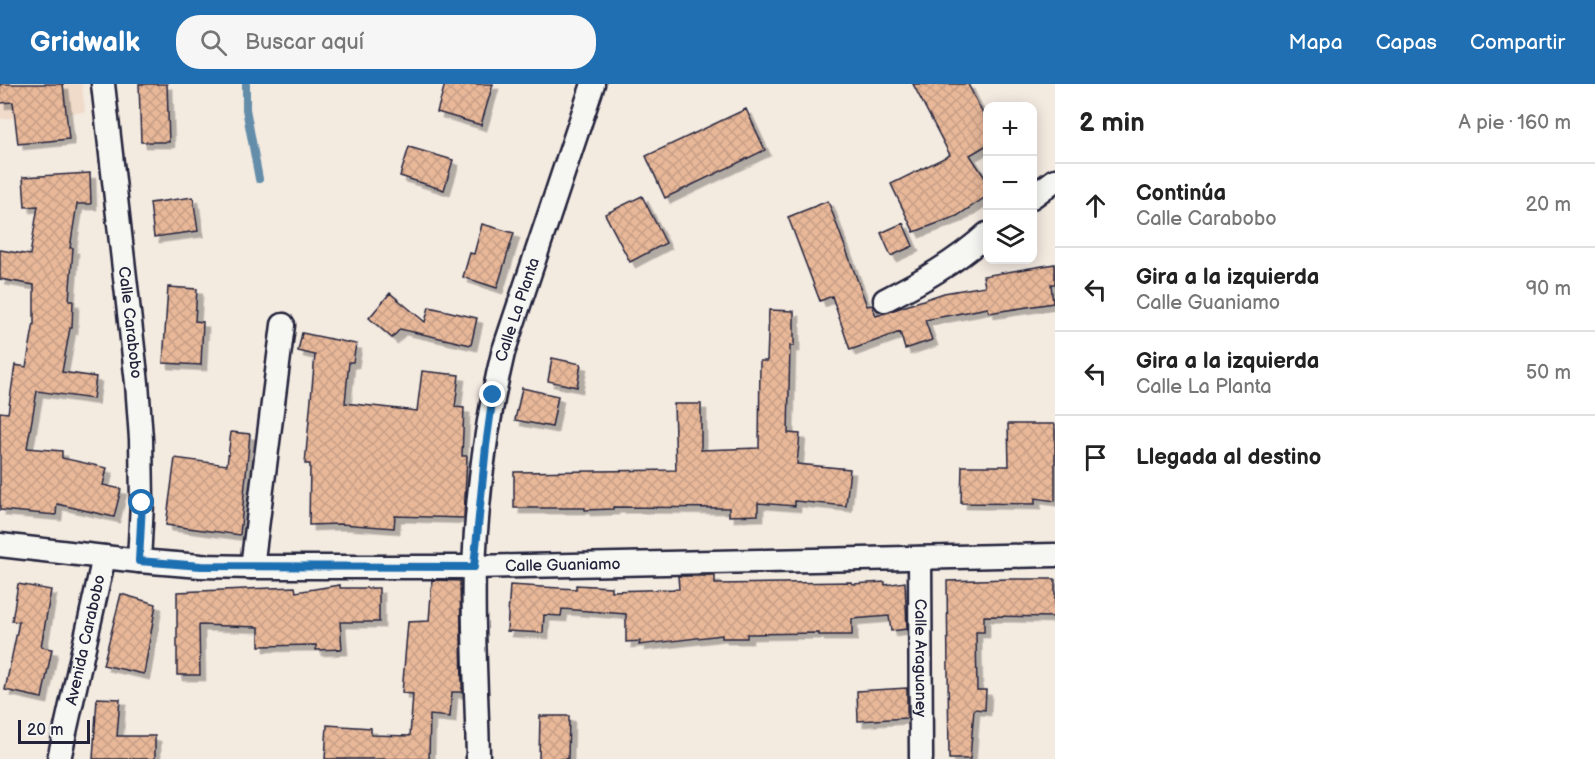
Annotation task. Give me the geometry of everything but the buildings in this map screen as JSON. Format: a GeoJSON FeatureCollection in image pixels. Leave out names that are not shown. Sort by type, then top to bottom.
{"type":"FeatureCollection","features":[{"type":"Feature","properties":{"kind":"street","name":"Calle Carabobo"},"geometry":{"type":"LineString","coordinates":[[103,84],[137,383],[142,503],[139,561]]}},
{"type":"Feature","properties":{"kind":"street","name":"Calle La Planta"},"geometry":{"type":"LineString","coordinates":[[478,759],[474,567],[493,395],[503,353],[593,84]]}},
{"type":"Feature","properties":{"kind":"street"},"geometry":{"type":"LineString","coordinates":[[1037,193],[1055,180]]}},
{"type":"Feature","properties":{"kind":"street"},"geometry":{"type":"LineString","coordinates":[[885,300],[925,280],[952,263],[983,237]]}},
{"type":"Feature","properties":{"kind":"street"},"geometry":{"type":"LineString","coordinates":[[252,567],[283,325]]}},
{"type":"Feature","properties":{"kind":"street","name":"Calle Guaniamo"},"geometry":{"type":"LineString","coordinates":[[0,545],[139,561],[252,567],[474,567],[1055,555]]}},
{"type":"Feature","properties":{"kind":"street","name":"Avenida Carabobo"},"geometry":{"type":"LineString","coordinates":[[59,759],[104,557]]}},
{"type":"Feature","properties":{"kind":"street","name":"Calle Araguaney"},"geometry":{"type":"LineString","coordinates":[[920,558],[921,759]]}},
{"type":"Feature","properties":{"kind":"shaded area"},"geometry":{"type":"Polygon","coordinates":[[[0,84],[82,84],[85,112],[0,119],[0,84]]]}},
{"type":"Feature","properties":{"kind":"waterway"},"geometry":{"type":"LineString","coordinates":[[246,84],[246,109],[259,179]]}},
{"type":"Feature","properties":{"kind":"route"},"geometry":{"type":"LineString","coordinates":[[142,503],[139,561],[252,567],[474,567],[493,395]]}}]}
